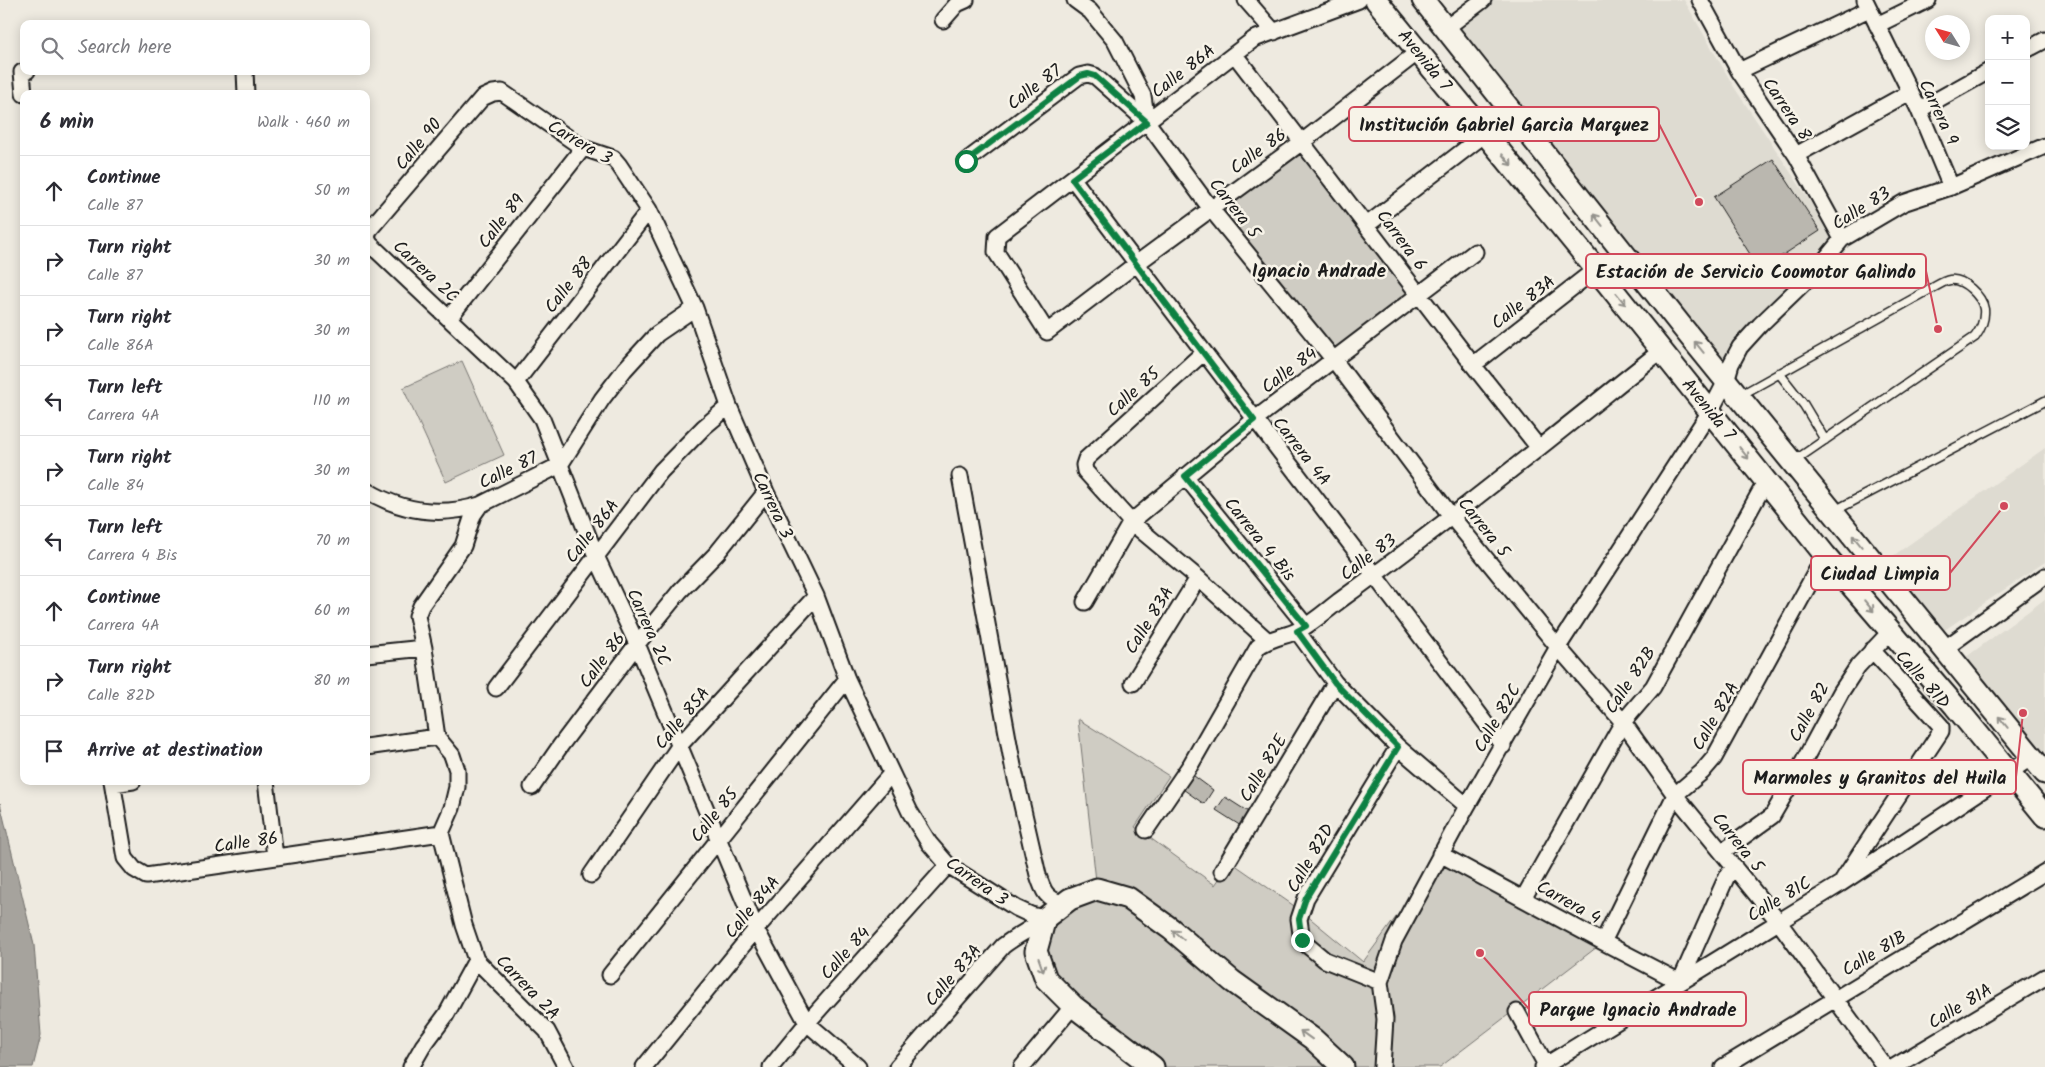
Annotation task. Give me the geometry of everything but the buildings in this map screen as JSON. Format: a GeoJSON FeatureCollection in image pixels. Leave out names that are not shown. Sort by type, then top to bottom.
{"type":"FeatureCollection","features":[{"type":"Feature","properties":{"kind":"main road","name":"Avenida 7"},"geometry":{"type":"LineString","coordinates":[[1376,0],[1711,410],[1826,555],[2045,816]]}},
{"type":"Feature","properties":{"kind":"main road","name":"Avenida 7"},"geometry":{"type":"LineString","coordinates":[[1423,0],[1792,463],[2038,765]]}},
{"type":"Feature","properties":{"kind":"main road"},"geometry":{"type":"LineString","coordinates":[[1153,1067],[1073,1006],[1046,979],[1036,951],[1045,918],[1070,899],[1097,889],[1128,898],[1171,929],[1232,981],[1312,1039],[1343,1067]]}},
{"type":"Feature","properties":{"kind":"street","name":"Carrera 5"},"geometry":{"type":"LineString","coordinates":[[1076,0],[1090,11],[1115,41],[1143,96],[1147,122],[1211,209],[1334,360],[1451,516],[1558,647],[1623,722],[1675,795],[1778,921],[1885,1067]]}},
{"type":"Feature","properties":{"kind":"street"},"geometry":{"type":"LineString","coordinates":[[1246,0],[1274,32]]}},
{"type":"Feature","properties":{"kind":"street","name":"Calle 86A"},"geometry":{"type":"LineString","coordinates":[[1047,332],[996,252],[997,236],[1254,39],[1359,0]]}},
{"type":"Feature","properties":{"kind":"street"},"geometry":{"type":"LineString","coordinates":[[1446,28],[1483,0]]}},
{"type":"Feature","properties":{"kind":"street","name":"Carrera 8"},"geometry":{"type":"LineString","coordinates":[[1700,0],[1739,71],[1796,155],[1842,239]]}},
{"type":"Feature","properties":{"kind":"street"},"geometry":{"type":"LineString","coordinates":[[1878,25],[1928,0]]}},
{"type":"Feature","properties":{"kind":"street"},"geometry":{"type":"LineString","coordinates":[[943,20],[959,2]]}},
{"type":"Feature","properties":{"kind":"street"},"geometry":{"type":"LineString","coordinates":[[1739,71],[1867,4]]}},
{"type":"Feature","properties":{"kind":"street","name":"Carrera 9"},"geometry":{"type":"LineString","coordinates":[[1867,4],[1919,110],[1952,187]]}},
{"type":"Feature","properties":{"kind":"street"},"geometry":{"type":"LineString","coordinates":[[2030,48],[2045,40]]}},
{"type":"Feature","properties":{"kind":"street","name":"Calle 86"},"geometry":{"type":"LineString","coordinates":[[1047,332],[1302,142],[1418,52]]}},
{"type":"Feature","properties":{"kind":"street","name":"Carrera 6"},"geometry":{"type":"LineString","coordinates":[[1235,55],[1539,448]]}},
{"type":"Feature","properties":{"kind":"street"},"geometry":{"type":"LineString","coordinates":[[1919,110],[1985,73]]}},
{"type":"Feature","properties":{"kind":"street","name":"Calle 87"},"geometry":{"type":"LineString","coordinates":[[966,161],[1080,76],[1088,74],[1095,76],[1147,122]]}},
{"type":"Feature","properties":{"kind":"street"},"geometry":{"type":"LineString","coordinates":[[24,90],[25,75]]}},
{"type":"Feature","properties":{"kind":"street"},"geometry":{"type":"LineString","coordinates":[[245,75],[246,90]]}},
{"type":"Feature","properties":{"kind":"street","name":"Carrera 3"},"geometry":{"type":"LineString","coordinates":[[502,92],[583,148],[613,158],[649,210],[695,308],[729,406],[766,492],[816,596],[847,679],[910,812],[929,843],[948,865],[1016,908],[1030,915],[1045,918]]}},
{"type":"Feature","properties":{"kind":"street","name":"Calle 90"},"geometry":{"type":"LineString","coordinates":[[370,230],[482,98],[492,93],[502,92]]}},
{"type":"Feature","properties":{"kind":"street"},"geometry":{"type":"LineString","coordinates":[[1796,155],[1910,92]]}},
{"type":"Feature","properties":{"kind":"street"},"geometry":{"type":"LineString","coordinates":[[1367,225],[1485,134]]}},
{"type":"Feature","properties":{"kind":"street","name":"Calle 83"},"geometry":{"type":"LineString","coordinates":[[1711,410],[1732,388],[1731,364],[1740,347],[1815,272],[1842,239],[1903,203],[1952,187],[2045,146]]}},
{"type":"Feature","properties":{"kind":"street","name":"Calle 89"},"geometry":{"type":"LineString","coordinates":[[449,318],[583,148]]}},
{"type":"Feature","properties":{"kind":"street","name":"Carrera 4A"},"geometry":{"type":"LineString","coordinates":[[1072,179],[1254,420],[1375,575],[1503,746]]}},
{"type":"Feature","properties":{"kind":"street","name":"Calle 88"},"geometry":{"type":"LineString","coordinates":[[516,382],[649,210]]}},
{"type":"Feature","properties":{"kind":"street","name":"Carrera 2C"},"geometry":{"type":"LineString","coordinates":[[370,244],[516,382],[542,419],[596,556],[637,644],[756,930],[807,1023],[858,1067]]}},
{"type":"Feature","properties":{"kind":"street","name":"Calle 84"},"geometry":{"type":"LineString","coordinates":[[1085,602],[1131,522],[1254,420],[1475,252]]}},
{"type":"Feature","properties":{"kind":"street","name":"Calle 83A"},"geometry":{"type":"LineString","coordinates":[[1473,365],[1596,269]]}},
{"type":"Feature","properties":{"kind":"street","name":"Calle 87"},"geometry":{"type":"LineString","coordinates":[[437,737],[424,648],[417,616],[421,606],[463,546],[473,515],[480,505],[560,465],[602,399],[625,369],[657,334],[695,308]]}},
{"type":"Feature","properties":{"kind":"street","name":"Calle 83"},"geometry":{"type":"LineString","coordinates":[[1267,640],[1301,628],[1375,575],[1662,350]]}},
{"type":"Feature","properties":{"kind":"street","name":"Calle 85"},"geometry":{"type":"LineString","coordinates":[[1131,522],[1085,471],[1086,459],[1204,352]]}},
{"type":"Feature","properties":{"kind":"street","name":"Calle 86A"},"geometry":{"type":"LineString","coordinates":[[496,688],[662,471],[704,427],[729,406]]}},
{"type":"Feature","properties":{"kind":"street","name":"Calle 82C"},"geometry":{"type":"LineString","coordinates":[[1382,1067],[1385,1019],[1380,982],[1394,941],[1440,854],[1558,647],[1711,410]]}},
{"type":"Feature","properties":{"kind":"street"},"geometry":{"type":"LineString","coordinates":[[960,476],[1012,756],[1038,875],[1044,892],[1052,901],[1064,904]]}},
{"type":"Feature","properties":{"kind":"street","name":"Carrera 4 Bis"},"geometry":{"type":"LineString","coordinates":[[1185,476],[1301,628]]}},
{"type":"Feature","properties":{"kind":"street","name":"Calle 82B"},"geometry":{"type":"LineString","coordinates":[[1524,899],[1623,722],[1653,687],[1766,481]]}},
{"type":"Feature","properties":{"kind":"street"},"geometry":{"type":"LineString","coordinates":[[370,492],[417,511],[459,511],[480,505]]}},
{"type":"Feature","properties":{"kind":"street","name":"Calle 86"},"geometry":{"type":"LineString","coordinates":[[532,787],[637,644],[680,591],[717,553],[766,492]]}},
{"type":"Feature","properties":{"kind":"street"},"geometry":{"type":"LineString","coordinates":[[1131,522],[1198,578],[1267,640],[1258,647],[1191,764],[1146,830]]}},
{"type":"Feature","properties":{"kind":"street","name":"Calle 82A"},"geometry":{"type":"LineString","coordinates":[[1603,942],[1675,795],[1702,772],[1714,758],[1826,555]]}},
{"type":"Feature","properties":{"kind":"street"},"geometry":{"type":"LineString","coordinates":[[1944,649],[2045,576]]}},
{"type":"Feature","properties":{"kind":"street","name":"Calle 83A"},"geometry":{"type":"LineString","coordinates":[[1133,683],[1198,578]]}},
{"type":"Feature","properties":{"kind":"street","name":"Calle 85A"},"geometry":{"type":"LineString","coordinates":[[591,875],[680,745],[816,596]]}},
{"type":"Feature","properties":{"kind":"street"},"geometry":{"type":"LineString","coordinates":[[1301,628],[1335,683],[1398,747],[1467,806]]}},
{"type":"Feature","properties":{"kind":"street","name":"Calle 82"},"geometry":{"type":"LineString","coordinates":[[1722,852],[1772,816],[1841,692],[1858,666],[1890,632]]}},
{"type":"Feature","properties":{"kind":"street"},"geometry":{"type":"LineString","coordinates":[[370,654],[424,648]]}},
{"type":"Feature","properties":{"kind":"street","name":"Calle 81D"},"geometry":{"type":"LineString","coordinates":[[1840,884],[1941,731],[1941,726],[1872,650]]}},
{"type":"Feature","properties":{"kind":"street","name":"Calle 85"},"geometry":{"type":"LineString","coordinates":[[610,975],[847,679]]}},
{"type":"Feature","properties":{"kind":"street","name":"Calle 82E"},"geometry":{"type":"LineString","coordinates":[[1222,871],[1335,683]]}},
{"type":"Feature","properties":{"kind":"street"},"geometry":{"type":"LineString","coordinates":[[370,747],[437,737],[452,755],[457,770],[457,787],[452,808],[441,833],[464,925],[476,960],[446,1015],[423,1046],[411,1067]]}},
{"type":"Feature","properties":{"kind":"street","name":"Calle 82D"},"geometry":{"type":"LineString","coordinates":[[1380,982],[1325,960],[1302,940],[1299,919],[1306,898],[1398,747]]}},
{"type":"Feature","properties":{"kind":"street","name":"Calle 81C"},"geometry":{"type":"LineString","coordinates":[[1545,1066],[1840,884],[2010,772],[2038,765]]}},
{"type":"Feature","properties":{"kind":"street","name":"Calle 84A"},"geometry":{"type":"LineString","coordinates":[[644,1067],[756,930],[891,774]]}},
{"type":"Feature","properties":{"kind":"street","name":"Calle 86"},"geometry":{"type":"LineString","coordinates":[[112,785],[125,858],[134,869],[146,876],[441,833]]}},
{"type":"Feature","properties":{"kind":"street"},"geometry":{"type":"LineString","coordinates":[[266,785],[275,857]]}},
{"type":"Feature","properties":{"kind":"street","name":"Carrera 4"},"geometry":{"type":"LineString","coordinates":[[1440,854],[1680,982]]}},
{"type":"Feature","properties":{"kind":"street","name":"Calle 84"},"geometry":{"type":"LineString","coordinates":[[771,1067],[807,1023],[948,865]]}},
{"type":"Feature","properties":{"kind":"street"},"geometry":{"type":"LineString","coordinates":[[1680,982],[1727,876],[1734,866]]}},
{"type":"Feature","properties":{"kind":"street","name":"Calle 81B"},"geometry":{"type":"LineString","coordinates":[[1723,1067],[2045,872]]}},
{"type":"Feature","properties":{"kind":"street","name":"Calle 83A"},"geometry":{"type":"LineString","coordinates":[[897,1067],[1003,946],[1015,937],[1033,928],[1045,918]]}},
{"type":"Feature","properties":{"kind":"street","name":"Carrera 2A"},"geometry":{"type":"LineString","coordinates":[[476,960],[547,1030],[566,1067]]}},
{"type":"Feature","properties":{"kind":"street","name":"Calle 81A"},"geometry":{"type":"LineString","coordinates":[[1894,1067],[2045,977]]}},
{"type":"Feature","properties":{"kind":"street"},"geometry":{"type":"LineString","coordinates":[[1022,1067],[1073,1006]]}},
{"type":"Feature","properties":{"kind":"street"},"geometry":{"type":"LineString","coordinates":[[1517,1012],[1545,1066]]}},
{"type":"Feature","properties":{"kind":"lane"},"geometry":{"type":"LineString","coordinates":[[1732,388],[1779,373],[1929,290],[1951,280],[1963,283],[1977,295],[1984,308],[1982,327],[1975,337],[1792,463]]}},
{"type":"Feature","properties":{"kind":"lane"},"geometry":{"type":"LineString","coordinates":[[1779,373],[1804,406],[1825,440]]}},
{"type":"Feature","properties":{"kind":"lane"},"geometry":{"type":"LineString","coordinates":[[1832,512],[2045,401]]}},
{"type":"Feature","properties":{"kind":"shaded area"},"geometry":{"type":"Polygon","coordinates":[[[1490,0],[1684,0],[1734,87],[1835,239],[1726,375],[1452,28],[1490,0]]]}},
{"type":"Feature","properties":{"kind":"shaded area"},"geometry":{"type":"Polygon","coordinates":[[[1302,145],[1416,293],[1335,356],[1215,210],[1302,145]]]}},
{"type":"Feature","properties":{"kind":"shaded area"},"geometry":{"type":"Polygon","coordinates":[[[462,361],[504,455],[446,482],[403,388],[462,361]]]}},
{"type":"Feature","properties":{"kind":"shaded area"},"geometry":{"type":"Polygon","coordinates":[[[2045,448],[2045,562],[1940,633],[1883,563],[2045,448]]]}},
{"type":"Feature","properties":{"kind":"shaded area"},"geometry":{"type":"Polygon","coordinates":[[[2045,599],[2045,763],[1958,663],[2045,599]]]}},
{"type":"Feature","properties":{"kind":"shaded area"},"geometry":{"type":"Polygon","coordinates":[[[1078,719],[1169,776],[1135,827],[1215,885],[1231,862],[1300,910],[1363,962],[1441,856],[1601,944],[1440,1067],[1156,1067],[1074,1004],[1038,952],[1047,919],[1097,890],[1078,719]]]}},
{"type":"Feature","properties":{"kind":"shaded area"},"geometry":{"type":"Polygon","coordinates":[[[0,803],[34,945],[41,1035],[33,1067],[0,1067],[0,803]]]}},
{"type":"Feature","properties":{"kind":"place","name":"Institución Gabriel Garcia Marquez"},"geometry":{"type":"Point","coordinates":[1699,202]}},
{"type":"Feature","properties":{"kind":"place","name":"Estación de Servicio Coomotor Galindo"},"geometry":{"type":"Point","coordinates":[1938,329]}},
{"type":"Feature","properties":{"kind":"place","name":"Ciudad Limpia"},"geometry":{"type":"Point","coordinates":[2004,506]}},
{"type":"Feature","properties":{"kind":"place","name":"Marmoles y Granitos del Huila"},"geometry":{"type":"Point","coordinates":[2023,713]}},
{"type":"Feature","properties":{"kind":"place","name":"Parque Ignacio Andrade"},"geometry":{"type":"Point","coordinates":[1480,953]}},
{"type":"Feature","properties":{"kind":"district","name":"Ignacio Andrade"},"geometry":{"type":"Point","coordinates":[1319,270]}},
{"type":"Feature","properties":{"kind":"route"},"geometry":{"type":"LineString","coordinates":[[966,161],[1080,76],[1088,74],[1095,76],[1147,122],[1072,179],[1254,420],[1185,476],[1306,626],[1297,631],[1335,683],[1398,747],[1306,898],[1299,919],[1302,940]]}}]}
